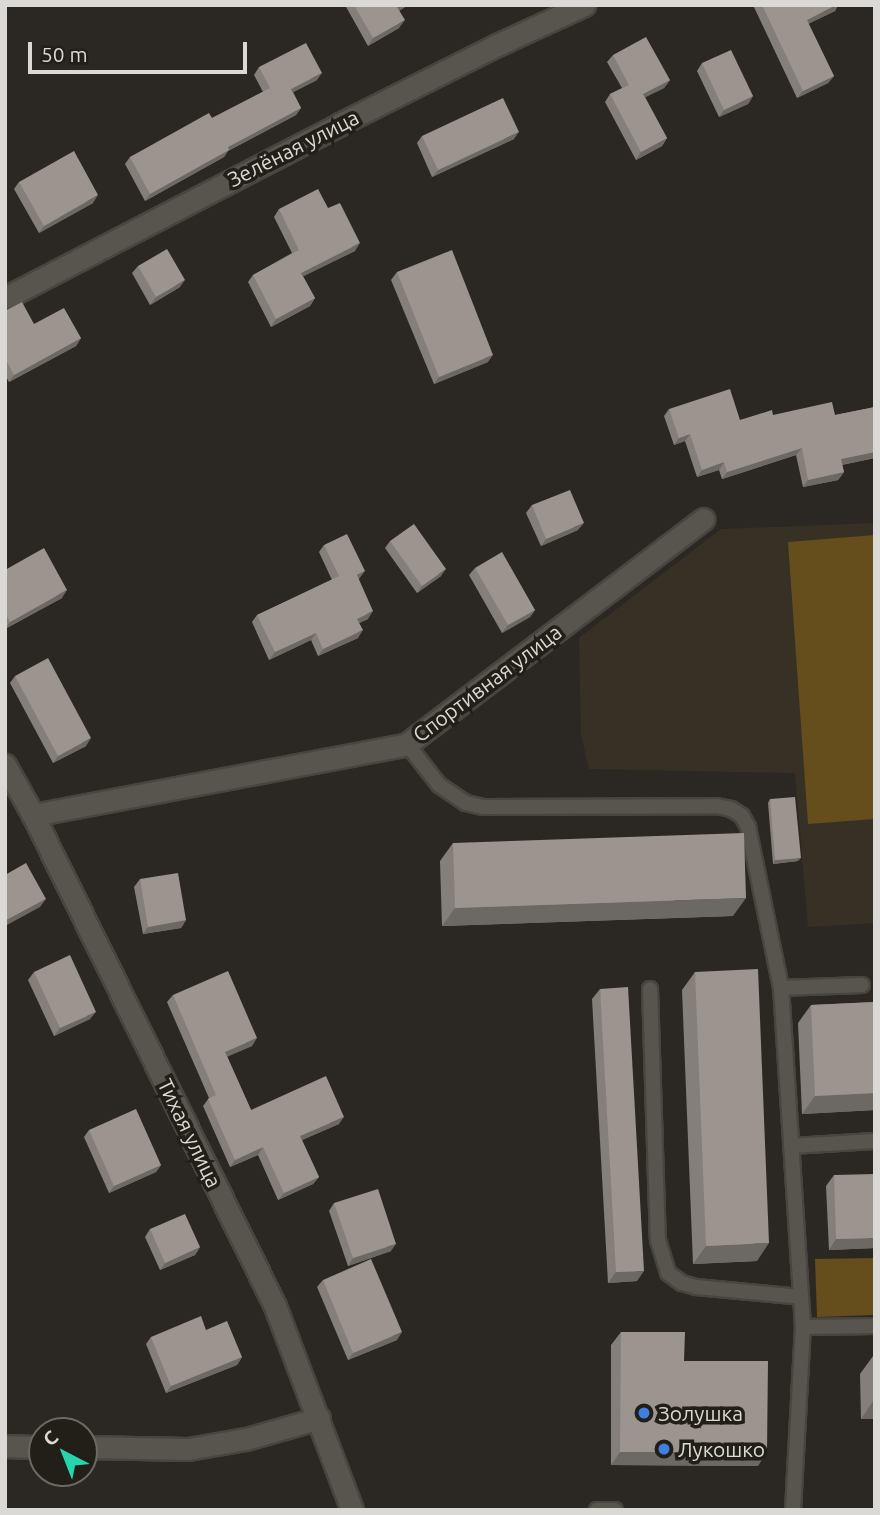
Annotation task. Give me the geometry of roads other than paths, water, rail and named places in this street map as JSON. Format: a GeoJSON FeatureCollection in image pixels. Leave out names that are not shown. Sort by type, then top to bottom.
{"type":"FeatureCollection","features":[{"type":"Feature","properties":{"kind":"street","name":"Зелёная улица"},"geometry":{"type":"LineString","coordinates":[[5,298],[388,100],[584,5]]}},
{"type":"Feature","properties":{"kind":"street","name":"Спортивная улица"},"geometry":{"type":"LineString","coordinates":[[33,816],[407,744],[703,519]]}},
{"type":"Feature","properties":{"kind":"street","name":"Тихая улица"},"geometry":{"type":"LineString","coordinates":[[5,765],[33,816],[275,1306],[352,1510]]}},
{"type":"Feature","properties":{"kind":"street"},"geometry":{"type":"LineString","coordinates":[[98,1447],[188,1449],[246,1439],[319,1418]]}},
{"type":"Feature","properties":{"kind":"street"},"geometry":{"type":"LineString","coordinates":[[5,1446],[28,1447]]}},
{"type":"Feature","properties":{"kind":"lane"},"geometry":{"type":"LineString","coordinates":[[407,744],[439,785],[466,803],[483,807],[717,806],[731,809],[742,816],[748,827],[781,988],[803,1326],[793,1510]]}},
{"type":"Feature","properties":{"kind":"lane"},"geometry":{"type":"LineString","coordinates":[[781,988],[862,985]]}},
{"type":"Feature","properties":{"kind":"lane"},"geometry":{"type":"LineString","coordinates":[[650,989],[658,1240],[668,1273],[682,1283],[696,1287],[801,1297]]}},
{"type":"Feature","properties":{"kind":"lane"},"geometry":{"type":"LineString","coordinates":[[791,1146],[875,1141]]}},
{"type":"Feature","properties":{"kind":"lane"},"geometry":{"type":"LineString","coordinates":[[803,1326],[875,1326]]}},
{"type":"Feature","properties":{"kind":"lane"},"geometry":{"type":"LineString","coordinates":[[597,1510],[615,1510]]}},
{"type":"Feature","properties":{"kind":"place","name":"Золушка"},"geometry":{"type":"Point","coordinates":[644,1413]}},
{"type":"Feature","properties":{"kind":"place","name":"Лукошко"},"geometry":{"type":"Point","coordinates":[664,1449]}}]}
